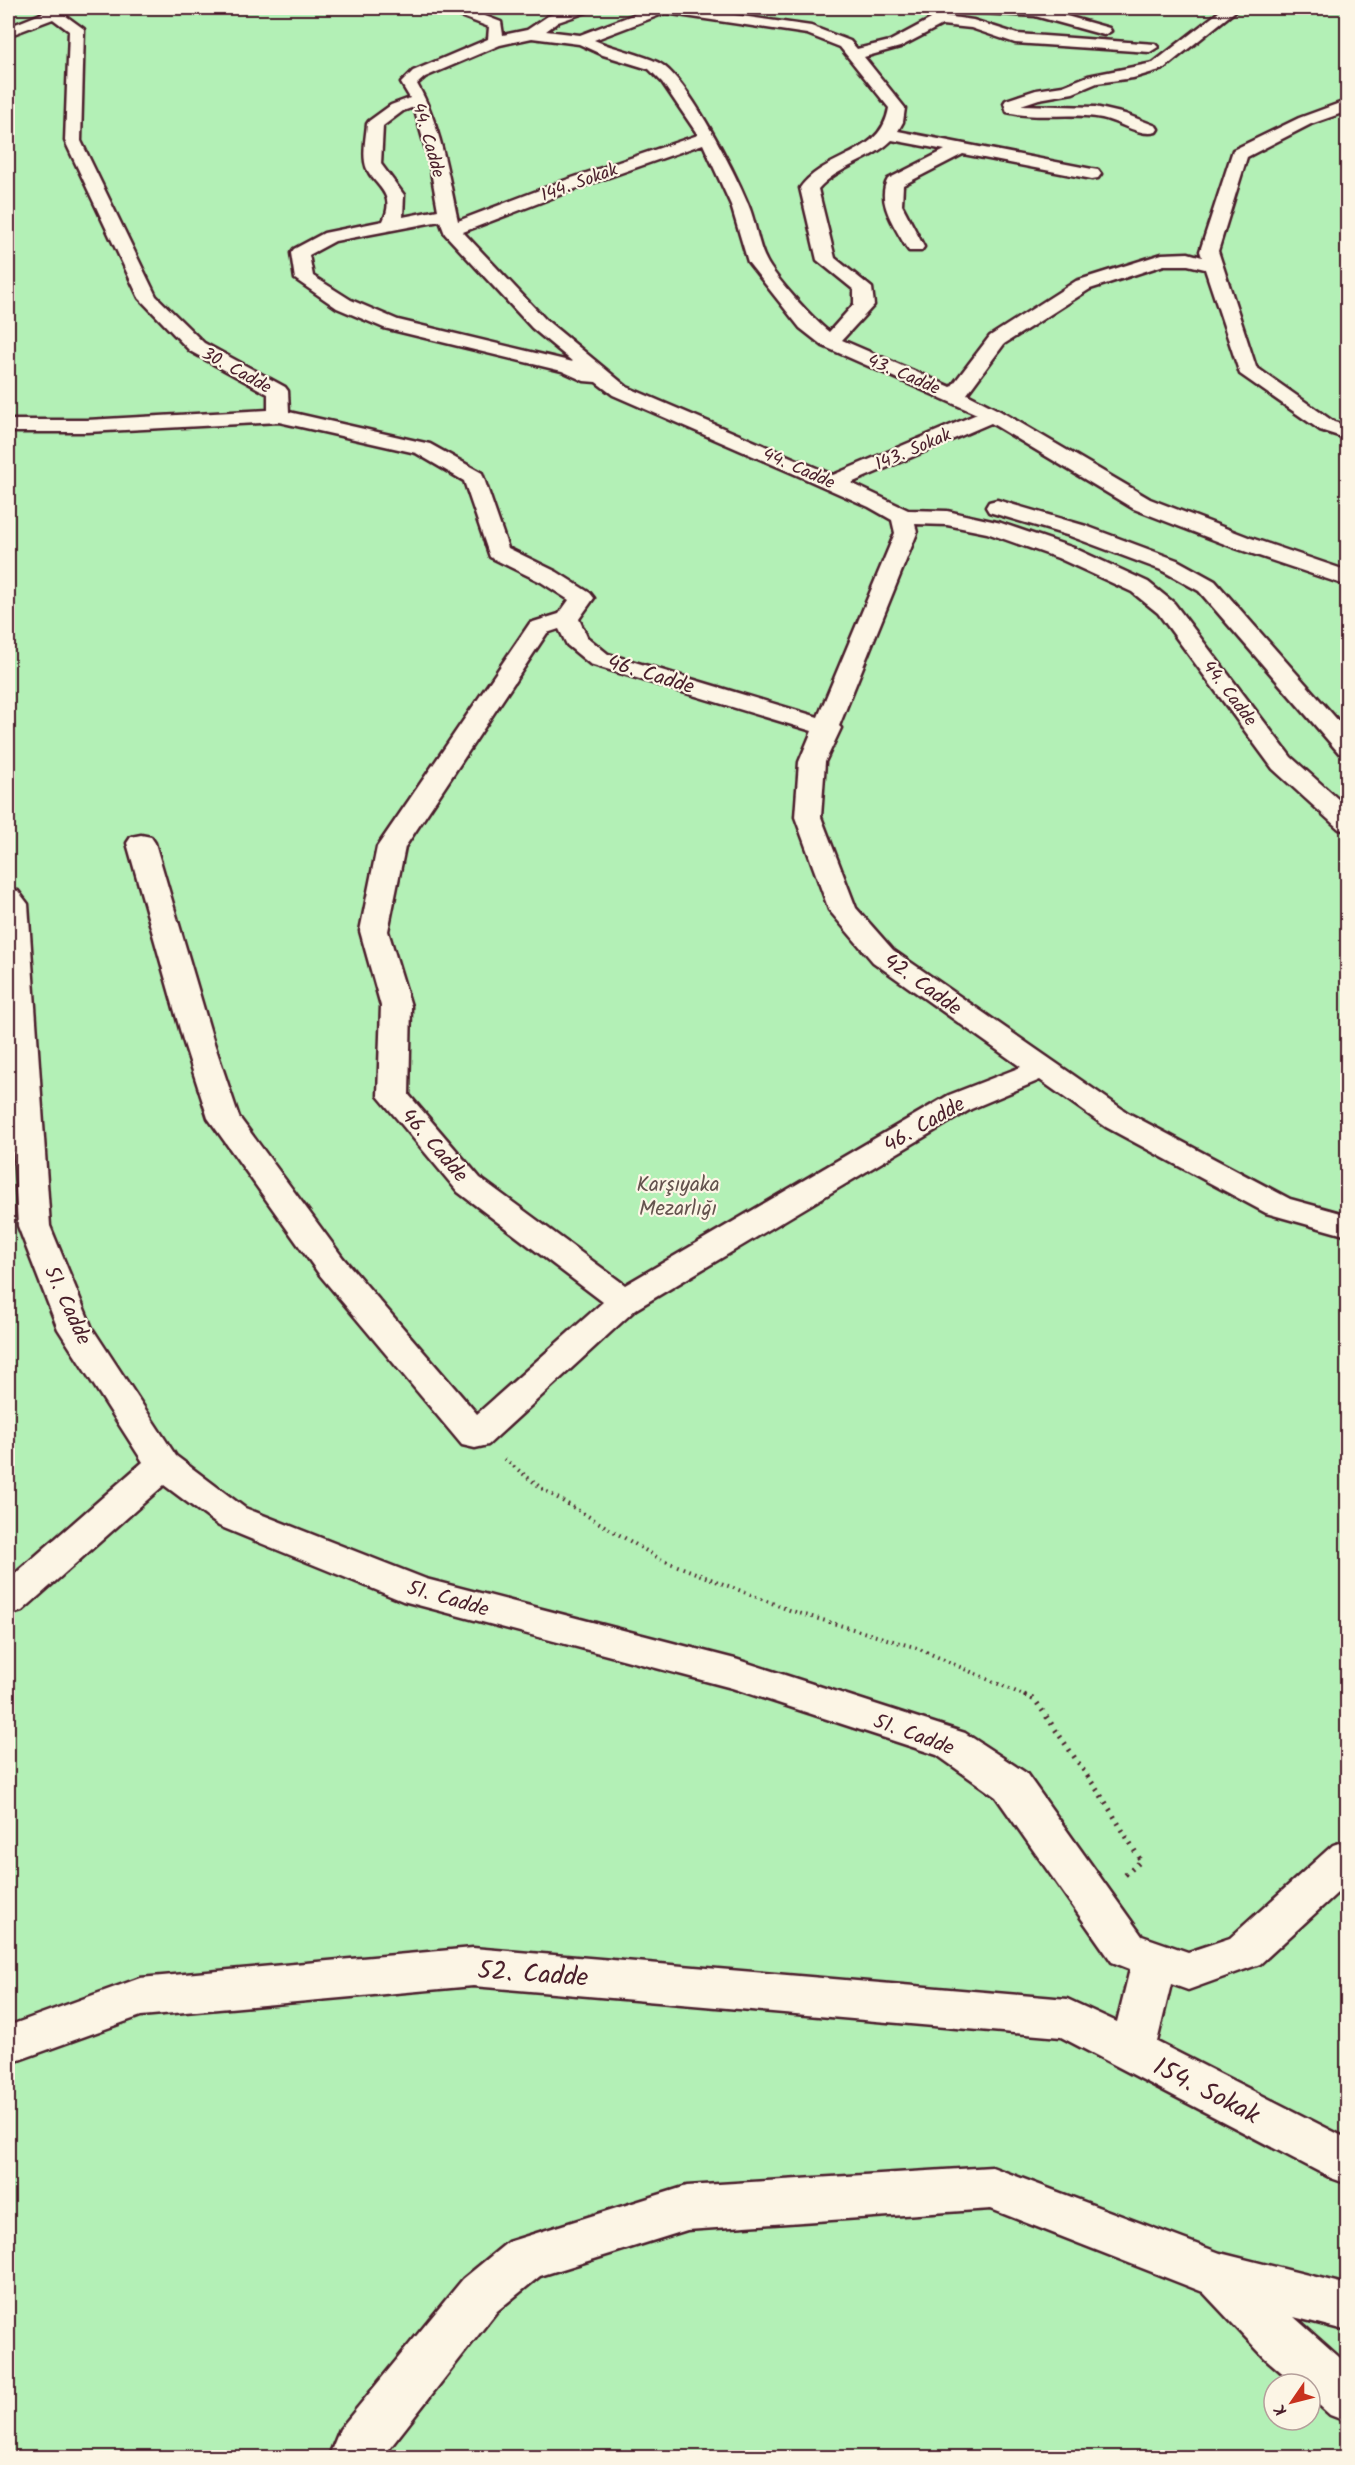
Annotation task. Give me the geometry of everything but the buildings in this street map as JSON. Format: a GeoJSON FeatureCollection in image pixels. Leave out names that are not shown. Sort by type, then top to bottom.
{"type":"FeatureCollection","features":[{"type":"Feature","properties":{"kind":"lane"},"geometry":{"type":"LineString","coordinates":[[452,8],[496,25],[496,41]]}},
{"type":"Feature","properties":{"kind":"lane"},"geometry":{"type":"LineString","coordinates":[[532,34],[553,19],[586,8]]}},
{"type":"Feature","properties":{"kind":"lane"},"geometry":{"type":"LineString","coordinates":[[582,40],[626,13],[664,8],[721,18],[774,22],[811,30],[845,44],[897,108],[897,118],[889,134],[861,156],[823,174],[808,188],[826,260],[863,288],[864,305],[830,342]]}},
{"type":"Feature","properties":{"kind":"lane"},"geometry":{"type":"LineString","coordinates":[[930,8],[940,20]]}},
{"type":"Feature","properties":{"kind":"lane"},"geometry":{"type":"LineString","coordinates":[[964,8],[1016,10],[1058,16],[1078,25],[1107,32],[1165,39]]}},
{"type":"Feature","properties":{"kind":"lane"},"geometry":{"type":"LineString","coordinates":[[1058,16],[1068,14],[1078,8]]}},
{"type":"Feature","properties":{"kind":"lane"},"geometry":{"type":"LineString","coordinates":[[1150,129],[1119,116],[1087,111],[1034,113],[1013,109],[1012,103],[1036,95],[1067,90],[1094,79],[1133,73],[1158,66],[1232,8]]}},
{"type":"Feature","properties":{"kind":"lane"},"geometry":{"type":"LineString","coordinates":[[8,32],[49,11]]}},
{"type":"Feature","properties":{"kind":"lane","name":"30. Cadde"},"geometry":{"type":"LineString","coordinates":[[49,11],[77,29],[73,141],[148,298],[196,347],[278,391],[279,416],[423,448],[474,478],[498,552],[549,577],[582,598],[567,619]]}},
{"type":"Feature","properties":{"kind":"lane"},"geometry":{"type":"LineString","coordinates":[[853,55],[895,44],[940,20],[973,24],[1016,38],[1150,47]]}},
{"type":"Feature","properties":{"kind":"lane","name":"43. Cadde"},"geometry":{"type":"LineString","coordinates":[[496,41],[532,34],[582,40],[608,52],[654,66],[669,79],[708,137],[740,205],[757,262],[807,324],[830,342],[955,396],[993,415],[1142,504],[1243,543],[1347,579]]}},
{"type":"Feature","properties":{"kind":"lane","name":"44. Cadde"},"geometry":{"type":"LineString","coordinates":[[496,41],[419,74],[409,83],[419,100],[437,159],[449,222],[539,324],[620,391],[877,502],[993,528],[1066,553],[1140,586],[1166,608],[1282,763],[1347,823]]}},
{"type":"Feature","properties":{"kind":"lane"},"geometry":{"type":"LineString","coordinates":[[390,225],[395,215],[395,195],[373,164],[375,123],[397,108],[419,100]]}},
{"type":"Feature","properties":{"kind":"lane"},"geometry":{"type":"LineString","coordinates":[[1347,105],[1305,121],[1239,154],[1209,251],[1247,370],[1327,426],[1347,434]]}},
{"type":"Feature","properties":{"kind":"lane"},"geometry":{"type":"LineString","coordinates":[[889,134],[1092,174]]}},
{"type":"Feature","properties":{"kind":"lane","name":"144. Sokak"},"geometry":{"type":"LineString","coordinates":[[342,235],[390,225],[449,222],[569,185],[708,137]]}},
{"type":"Feature","properties":{"kind":"lane"},"geometry":{"type":"LineString","coordinates":[[915,247],[893,205],[894,183],[961,148]]}},
{"type":"Feature","properties":{"kind":"lane"},"geometry":{"type":"LineString","coordinates":[[392,191],[378,210],[342,235],[330,237],[300,253],[304,279],[344,304],[391,324],[569,367],[620,391]]}},
{"type":"Feature","properties":{"kind":"lane"},"geometry":{"type":"LineString","coordinates":[[955,396],[998,340],[1083,285],[1162,260],[1188,259],[1213,265]]}},
{"type":"Feature","properties":{"kind":"lane","name":"143. Sokak"},"geometry":{"type":"LineString","coordinates":[[834,482],[993,415]]}},
{"type":"Feature","properties":{"kind":"lane"},"geometry":{"type":"LineString","coordinates":[[8,426],[87,426],[279,416]]}},
{"type":"Feature","properties":{"kind":"lane"},"geometry":{"type":"LineString","coordinates":[[942,495],[986,504],[1078,531],[1169,566],[1207,586],[1347,748]]}},
{"type":"Feature","properties":{"kind":"lane","name":"42. Cadde"},"geometry":{"type":"LineString","coordinates":[[903,506],[906,533],[828,728],[812,762],[808,817],[843,910],[883,956],[1042,1070],[1117,1120],[1278,1206],[1347,1226]]}},
{"type":"Feature","properties":{"kind":"lane","name":"46. Cadde"},"geometry":{"type":"LineString","coordinates":[[828,728],[599,658],[576,640],[567,619],[538,628],[391,847],[374,931],[396,1006],[393,1096],[469,1185],[624,1301],[960,1102],[1042,1070]]}},
{"type":"Feature","properties":{"kind":"lane"},"geometry":{"type":"LineString","coordinates":[[141,843],[198,1040],[224,1118],[331,1266],[475,1436],[624,1301]]}},
{"type":"Feature","properties":{"kind":"lane","name":"51. Cadde"},"geometry":{"type":"LineString","coordinates":[[8,897],[14,904],[34,1226],[75,1329],[163,1464],[232,1517],[417,1591],[735,1674],[951,1744],[1011,1785],[1127,1949],[1188,1971],[1245,1952],[1347,1857]]}},
{"type":"Feature","properties":{"kind":"lane"},"geometry":{"type":"LineString","coordinates":[[8,1601],[163,1464]]}},
{"type":"Feature","properties":{"kind":"lane"},"geometry":{"type":"LineString","coordinates":[[1132,2052],[1155,1958]]}},
{"type":"Feature","properties":{"kind":"lane","name":"52. Cadde"},"geometry":{"type":"LineString","coordinates":[[8,2045],[140,1997],[474,1967],[1067,2018]]}},
{"type":"Feature","properties":{"kind":"lane","name":"154. Sokak"},"geometry":{"type":"LineString","coordinates":[[1067,2018],[1347,2163]]}},
{"type":"Feature","properties":{"kind":"lane"},"geometry":{"type":"LineString","coordinates":[[354,2457],[358,2447],[480,2295],[525,2258],[687,2208],[992,2188],[1220,2276],[1347,2308]]}},
{"type":"Feature","properties":{"kind":"lane"},"geometry":{"type":"LineString","coordinates":[[1220,2276],[1283,2341],[1347,2398]]}},
{"type":"Feature","properties":{"kind":"path"},"geometry":{"type":"LineString","coordinates":[[475,1436],[544,1490],[660,1559],[792,1611],[917,1648],[1035,1700],[1104,1800],[1141,1861],[1094,1902]]}},
{"type":"Feature","properties":{"kind":"green space","name":"Karşıyaka Mezarlığı"},"geometry":{"type":"Polygon","coordinates":[[[8,8],[1347,8],[1347,2457],[8,2458],[8,8]]]}}]}
